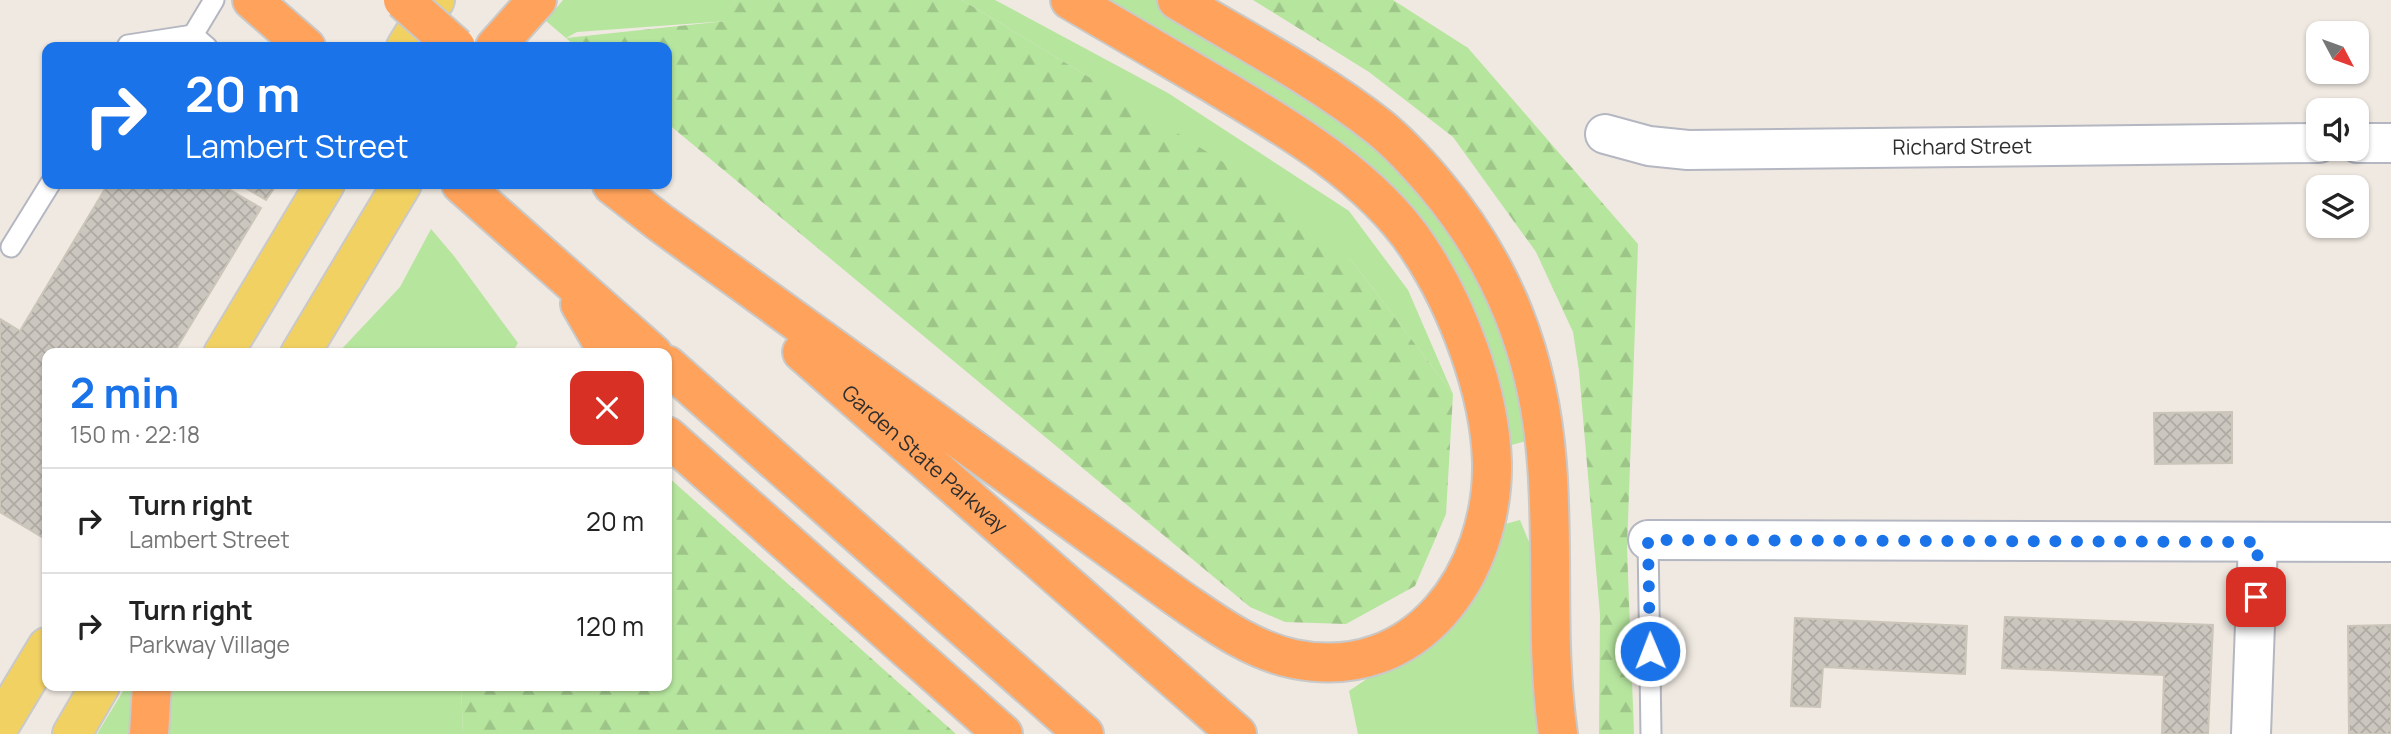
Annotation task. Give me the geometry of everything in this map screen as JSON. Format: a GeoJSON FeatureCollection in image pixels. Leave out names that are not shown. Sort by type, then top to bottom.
{"type":"FeatureCollection","features":[{"type":"Feature","properties":{"kind":"highway"},"geometry":{"type":"LineString","coordinates":[[252,0],[300,42]]}},
{"type":"Feature","properties":{"kind":"highway"},"geometry":{"type":"LineString","coordinates":[[403,0],[450,42]]}},
{"type":"Feature","properties":{"kind":"highway"},"geometry":{"type":"LineString","coordinates":[[499,42],[537,0]]}},
{"type":"Feature","properties":{"kind":"highway"},"geometry":{"type":"LineString","coordinates":[[617,189],[662,224],[1233,635],[1275,654],[1315,662],[1356,660],[1415,636],[1431,623],[1458,589],[1478,550],[1489,506],[1492,461],[1485,411],[1467,349],[1443,290],[1403,227],[1370,192],[1331,161],[1250,106],[1070,0]]}},
{"type":"Feature","properties":{"kind":"highway"},"geometry":{"type":"LineString","coordinates":[[1177,0],[1330,93],[1381,129],[1404,150],[1446,198],[1481,248],[1496,275],[1520,328],[1541,406],[1548,484],[1549,632],[1558,734]]}},
{"type":"Feature","properties":{"kind":"highway"},"geometry":{"type":"LineString","coordinates":[[466,189],[646,348]]}},
{"type":"Feature","properties":{"kind":"highway","name":"Garden State Parkway"},"geometry":{"type":"LineString","coordinates":[[617,189],[1237,734]]}},
{"type":"Feature","properties":{"kind":"highway"},"geometry":{"type":"LineString","coordinates":[[561,272],[605,348]]}},
{"type":"Feature","properties":{"kind":"highway"},"geometry":{"type":"LineString","coordinates":[[672,369],[1084,734]]}},
{"type":"Feature","properties":{"kind":"highway"},"geometry":{"type":"LineString","coordinates":[[672,440],[1003,734]]}},
{"type":"Feature","properties":{"kind":"highway"},"geometry":{"type":"LineString","coordinates":[[149,734],[152,691]]}},
{"type":"Feature","properties":{"kind":"main road"},"geometry":{"type":"LineString","coordinates":[[409,42],[435,0]]}},
{"type":"Feature","properties":{"kind":"main road"},"geometry":{"type":"LineString","coordinates":[[487,42],[512,0]]}},
{"type":"Feature","properties":{"kind":"main road"},"geometry":{"type":"LineString","coordinates":[[227,348],[322,189]]}},
{"type":"Feature","properties":{"kind":"main road"},"geometry":{"type":"LineString","coordinates":[[304,348],[399,189]]}},
{"type":"Feature","properties":{"kind":"main road"},"geometry":{"type":"LineString","coordinates":[[0,725],[42,655]]}},
{"type":"Feature","properties":{"kind":"main road"},"geometry":{"type":"LineString","coordinates":[[72,734],[97,691]]}},
{"type":"Feature","properties":{"kind":"street","name":"Richard Street"},"geometry":{"type":"LineString","coordinates":[[1605,134],[1649,146],[1688,149],[2306,143]]}},
{"type":"Feature","properties":{"kind":"street"},"geometry":{"type":"LineString","coordinates":[[2369,143],[2391,143]]}},
{"type":"Feature","properties":{"kind":"street"},"geometry":{"type":"LineString","coordinates":[[1648,540],[2391,542]]}},
{"type":"Feature","properties":{"kind":"street"},"geometry":{"type":"LineString","coordinates":[[2251,734],[2258,542]]}},
{"type":"Feature","properties":{"kind":"lane"},"geometry":{"type":"LineString","coordinates":[[182,42],[200,41],[214,0]]}},
{"type":"Feature","properties":{"kind":"lane"},"geometry":{"type":"LineString","coordinates":[[10,247],[47,189]]}},
{"type":"Feature","properties":{"kind":"lane"},"geometry":{"type":"LineString","coordinates":[[1648,540],[1651,734]]}},
{"type":"Feature","properties":{"kind":"green space"},"geometry":{"type":"Polygon","coordinates":[[[563,0],[735,0],[727,21],[577,32],[566,38],[546,21],[563,0]]]}},
{"type":"Feature","properties":{"kind":"green space"},"geometry":{"type":"Polygon","coordinates":[[[735,0],[962,0],[1234,169],[1352,261],[1453,394],[1446,514],[1415,586],[1346,624],[1285,622],[1250,607],[672,127],[672,42],[570,42],[566,38],[726,21],[735,0]]]}},
{"type":"Feature","properties":{"kind":"green space"},"geometry":{"type":"Polygon","coordinates":[[[962,0],[995,0],[1168,93],[1349,211],[1408,290],[1453,394],[1352,261],[1084,74],[962,0]]]}},
{"type":"Feature","properties":{"kind":"green space"},"geometry":{"type":"Polygon","coordinates":[[[1099,0],[1159,0],[1353,121],[1436,200],[1485,283],[1520,368],[1533,439],[1508,446],[1489,350],[1444,257],[1099,0]]]}},
{"type":"Feature","properties":{"kind":"green space"},"geometry":{"type":"Polygon","coordinates":[[[1253,0],[1393,0],[1468,48],[1638,244],[1627,548],[1634,734],[1599,734],[1600,615],[1579,371],[1573,332],[1536,252],[1453,137],[1369,72],[1253,0]]]}},
{"type":"Feature","properties":{"kind":"green space"},"geometry":{"type":"Polygon","coordinates":[[[431,229],[518,343],[515,348],[343,348],[400,287],[431,229]]]}},
{"type":"Feature","properties":{"kind":"green space"},"geometry":{"type":"Polygon","coordinates":[[[672,480],[956,734],[463,734],[461,691],[672,691],[672,480]]]}},
{"type":"Feature","properties":{"kind":"green space"},"geometry":{"type":"Polygon","coordinates":[[[1520,520],[1529,542],[1538,699],[1543,734],[1358,734],[1349,691],[1374,674],[1480,587],[1505,524],[1520,520]]]}},
{"type":"Feature","properties":{"kind":"green space"},"geometry":{"type":"Polygon","coordinates":[[[123,691],[134,691],[132,734],[97,734],[123,691]]]}},
{"type":"Feature","properties":{"kind":"green space"},"geometry":{"type":"Polygon","coordinates":[[[152,691],[461,691],[463,734],[149,734],[152,691]]]}},
{"type":"Feature","properties":{"kind":"building"},"geometry":{"type":"Polygon","coordinates":[[[105,189],[229,189],[261,208],[177,348],[42,348],[42,537],[0,512],[0,319],[20,331],[105,189]]]}},
{"type":"Feature","properties":{"kind":"building"},"geometry":{"type":"Polygon","coordinates":[[[247,189],[274,189],[266,200],[247,189]]]}},
{"type":"Feature","properties":{"kind":"building"},"geometry":{"type":"Polygon","coordinates":[[[2232,412],[2232,463],[2155,464],[2154,413],[2232,412]]]}},
{"type":"Feature","properties":{"kind":"building"},"geometry":{"type":"Polygon","coordinates":[[[2005,617],[2213,625],[2208,734],[2162,734],[2164,675],[2002,668],[2005,617]]]}},
{"type":"Feature","properties":{"kind":"building"},"geometry":{"type":"Polygon","coordinates":[[[1795,618],[1967,626],[1965,674],[1823,667],[1820,707],[1791,706],[1795,618]]]}},
{"type":"Feature","properties":{"kind":"building"},"geometry":{"type":"Polygon","coordinates":[[[2391,625],[2391,734],[2349,734],[2348,626],[2391,625]]]}},
{"type":"Feature","properties":{"kind":"route"},"geometry":{"type":"LineString","coordinates":[[1650,651],[1648,540],[2258,542],[2256,597]]}}]}
